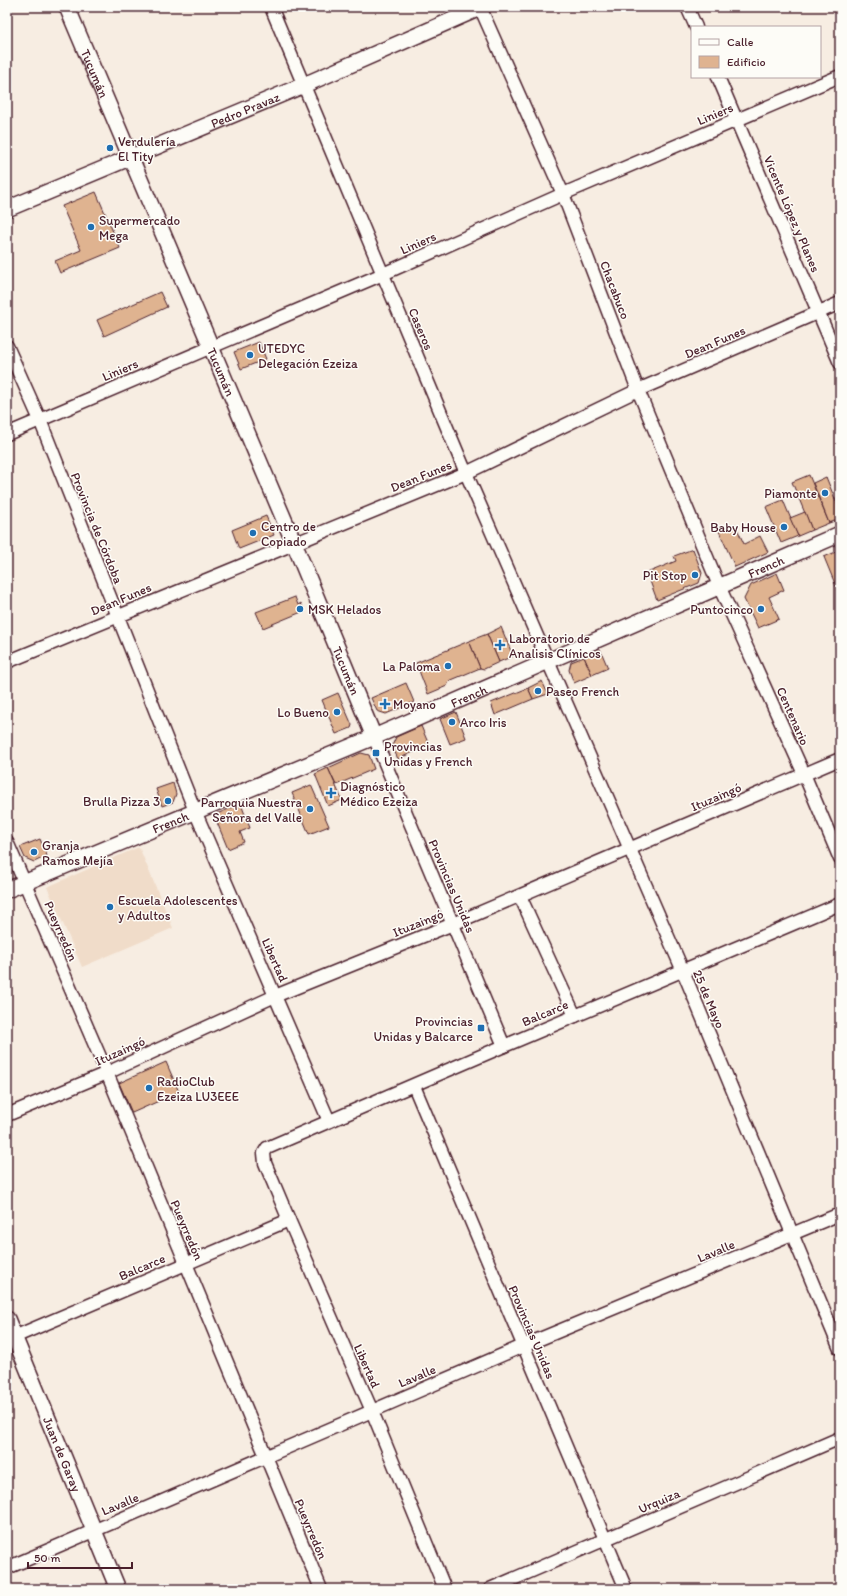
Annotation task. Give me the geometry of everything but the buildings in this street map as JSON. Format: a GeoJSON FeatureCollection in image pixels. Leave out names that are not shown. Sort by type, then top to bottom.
{"type":"FeatureCollection","features":[{"type":"Feature","properties":{"kind":"street","name":"Tucumán"},"geometry":{"type":"LineString","coordinates":[[67,7],[294,543],[374,737]]}},
{"type":"Feature","properties":{"kind":"street","name":"Caseros"},"geometry":{"type":"LineString","coordinates":[[271,7],[547,661]]}},
{"type":"Feature","properties":{"kind":"street","name":"Pedro Pravaz"},"geometry":{"type":"LineString","coordinates":[[7,209],[304,85],[481,7]]}},
{"type":"Feature","properties":{"kind":"street","name":"Chacabuco"},"geometry":{"type":"LineString","coordinates":[[481,7],[563,194],[638,390],[719,586]]}},
{"type":"Feature","properties":{"kind":"street"},"geometry":{"type":"LineString","coordinates":[[687,7],[696,26]]}},
{"type":"Feature","properties":{"kind":"street","name":"Liniers"},"geometry":{"type":"LineString","coordinates":[[7,434],[383,274],[563,194],[840,76]]}},
{"type":"Feature","properties":{"kind":"street","name":"Vicente López y Planes"},"geometry":{"type":"LineString","coordinates":[[718,78],[840,363]]}},
{"type":"Feature","properties":{"kind":"street","name":"Dean Funes"},"geometry":{"type":"LineString","coordinates":[[7,662],[466,472],[638,390],[840,303]]}},
{"type":"Feature","properties":{"kind":"street","name":"Provincia de Córdoba"},"geometry":{"type":"LineString","coordinates":[[7,346],[40,420],[194,811]]}},
{"type":"Feature","properties":{"kind":"street","name":"French"},"geometry":{"type":"LineString","coordinates":[[7,890],[374,737],[840,534]]}},
{"type":"Feature","properties":{"kind":"street","name":"Centenario"},"geometry":{"type":"LineString","coordinates":[[719,586],[804,774],[840,859]]}},
{"type":"Feature","properties":{"kind":"street","name":"25 de Mayo"},"geometry":{"type":"LineString","coordinates":[[547,661],[683,971],[840,1349]]}},
{"type":"Feature","properties":{"kind":"street","name":"Provincias Unidas"},"geometry":{"type":"LineString","coordinates":[[374,737],[504,1046]]}},
{"type":"Feature","properties":{"kind":"street","name":"Ituzaingó"},"geometry":{"type":"LineString","coordinates":[[7,1114],[107,1072],[275,996],[520,896],[840,758]]}},
{"type":"Feature","properties":{"kind":"street","name":"Libertad"},"geometry":{"type":"LineString","coordinates":[[194,811],[329,1121]]}},
{"type":"Feature","properties":{"kind":"street","name":"Pueyrredón"},"geometry":{"type":"LineString","coordinates":[[7,842],[107,1072],[321,1589]]}},
{"type":"Feature","properties":{"kind":"street"},"geometry":{"type":"LineString","coordinates":[[520,896],[575,1016]]}},
{"type":"Feature","properties":{"kind":"street","name":"Balcarce"},"geometry":{"type":"LineString","coordinates":[[264,1153],[267,1148],[273,1144],[414,1086],[504,1046],[840,904]]}},
{"type":"Feature","properties":{"kind":"street","name":"Provincias Unidas"},"geometry":{"type":"LineString","coordinates":[[414,1086],[626,1589]]}},
{"type":"Feature","properties":{"kind":"street","name":"Libertad"},"geometry":{"type":"LineString","coordinates":[[264,1153],[266,1163],[289,1220],[372,1411],[445,1589]]}},
{"type":"Feature","properties":{"kind":"street","name":"Lavalle"},"geometry":{"type":"LineString","coordinates":[[7,1568],[266,1458],[523,1346],[840,1214]]}},
{"type":"Feature","properties":{"kind":"street","name":"Balcarce"},"geometry":{"type":"LineString","coordinates":[[11,1338],[289,1220]]}},
{"type":"Feature","properties":{"kind":"street","name":"Juan de Garay"},"geometry":{"type":"LineString","coordinates":[[7,1319],[11,1338],[118,1589]]}},
{"type":"Feature","properties":{"kind":"street","name":"Urquiza"},"geometry":{"type":"LineString","coordinates":[[490,1589],[840,1438]]}},
{"type":"Feature","properties":{"kind":"shaded area","name":"Escuela Adolescentes y Adultos"},"geometry":{"type":"Polygon","coordinates":[[[139,847],[173,928],[82,967],[47,887],[139,847]]]}},
{"type":"Feature","properties":{"kind":"place","name":"Verdulería El Tity"},"geometry":{"type":"Point","coordinates":[110,148]}},
{"type":"Feature","properties":{"kind":"place","name":"Supermercado Mega"},"geometry":{"type":"Point","coordinates":[91,227]}},
{"type":"Feature","properties":{"kind":"place","name":"UTEDYC Delegación Ezeiza"},"geometry":{"type":"Point","coordinates":[250,355]}},
{"type":"Feature","properties":{"kind":"place","name":"Piamonte"},"geometry":{"type":"Point","coordinates":[825,493]}},
{"type":"Feature","properties":{"kind":"place","name":"Baby House"},"geometry":{"type":"Point","coordinates":[784,527]}},
{"type":"Feature","properties":{"kind":"place","name":"Centro de Copiado"},"geometry":{"type":"Point","coordinates":[253,533]}},
{"type":"Feature","properties":{"kind":"place","name":"Pit Stop"},"geometry":{"type":"Point","coordinates":[695,575]}},
{"type":"Feature","properties":{"kind":"place","name":"MSK Helados"},"geometry":{"type":"Point","coordinates":[300,609]}},
{"type":"Feature","properties":{"kind":"place","name":"Puntocinco"},"geometry":{"type":"Point","coordinates":[761,609]}},
{"type":"Feature","properties":{"kind":"place","name":"Laboratorio de Analisis Clínicos"},"geometry":{"type":"Point","coordinates":[500,645]}},
{"type":"Feature","properties":{"kind":"place","name":"La Paloma"},"geometry":{"type":"Point","coordinates":[448,666]}},
{"type":"Feature","properties":{"kind":"place","name":"Paseo French"},"geometry":{"type":"Point","coordinates":[538,691]}},
{"type":"Feature","properties":{"kind":"place","name":"Moyano"},"geometry":{"type":"Point","coordinates":[385,704]}},
{"type":"Feature","properties":{"kind":"place","name":"Lo Bueno"},"geometry":{"type":"Point","coordinates":[337,712]}},
{"type":"Feature","properties":{"kind":"place","name":"Arco Iris"},"geometry":{"type":"Point","coordinates":[452,722]}},
{"type":"Feature","properties":{"kind":"place","name":"Provincias Unidas y French"},"geometry":{"type":"Point","coordinates":[376,753]}},
{"type":"Feature","properties":{"kind":"place","name":"Diagnóstico Médico Ezeiza"},"geometry":{"type":"Point","coordinates":[331,793]}},
{"type":"Feature","properties":{"kind":"place","name":"Brulla Pizza 3"},"geometry":{"type":"Point","coordinates":[168,801]}},
{"type":"Feature","properties":{"kind":"place","name":"Parroquia Nuestra Señora del Valle"},"geometry":{"type":"Point","coordinates":[310,809]}},
{"type":"Feature","properties":{"kind":"place","name":"Granja Ramos Mejía"},"geometry":{"type":"Point","coordinates":[34,852]}},
{"type":"Feature","properties":{"kind":"place","name":"Escuela Adolescentes y Adultos"},"geometry":{"type":"Point","coordinates":[110,907]}},
{"type":"Feature","properties":{"kind":"place","name":"Provincias Unidas y Balcarce"},"geometry":{"type":"Point","coordinates":[481,1028]}},
{"type":"Feature","properties":{"kind":"place","name":"RadioClub Ezeiza LU3EEE"},"geometry":{"type":"Point","coordinates":[149,1088]}}]}
